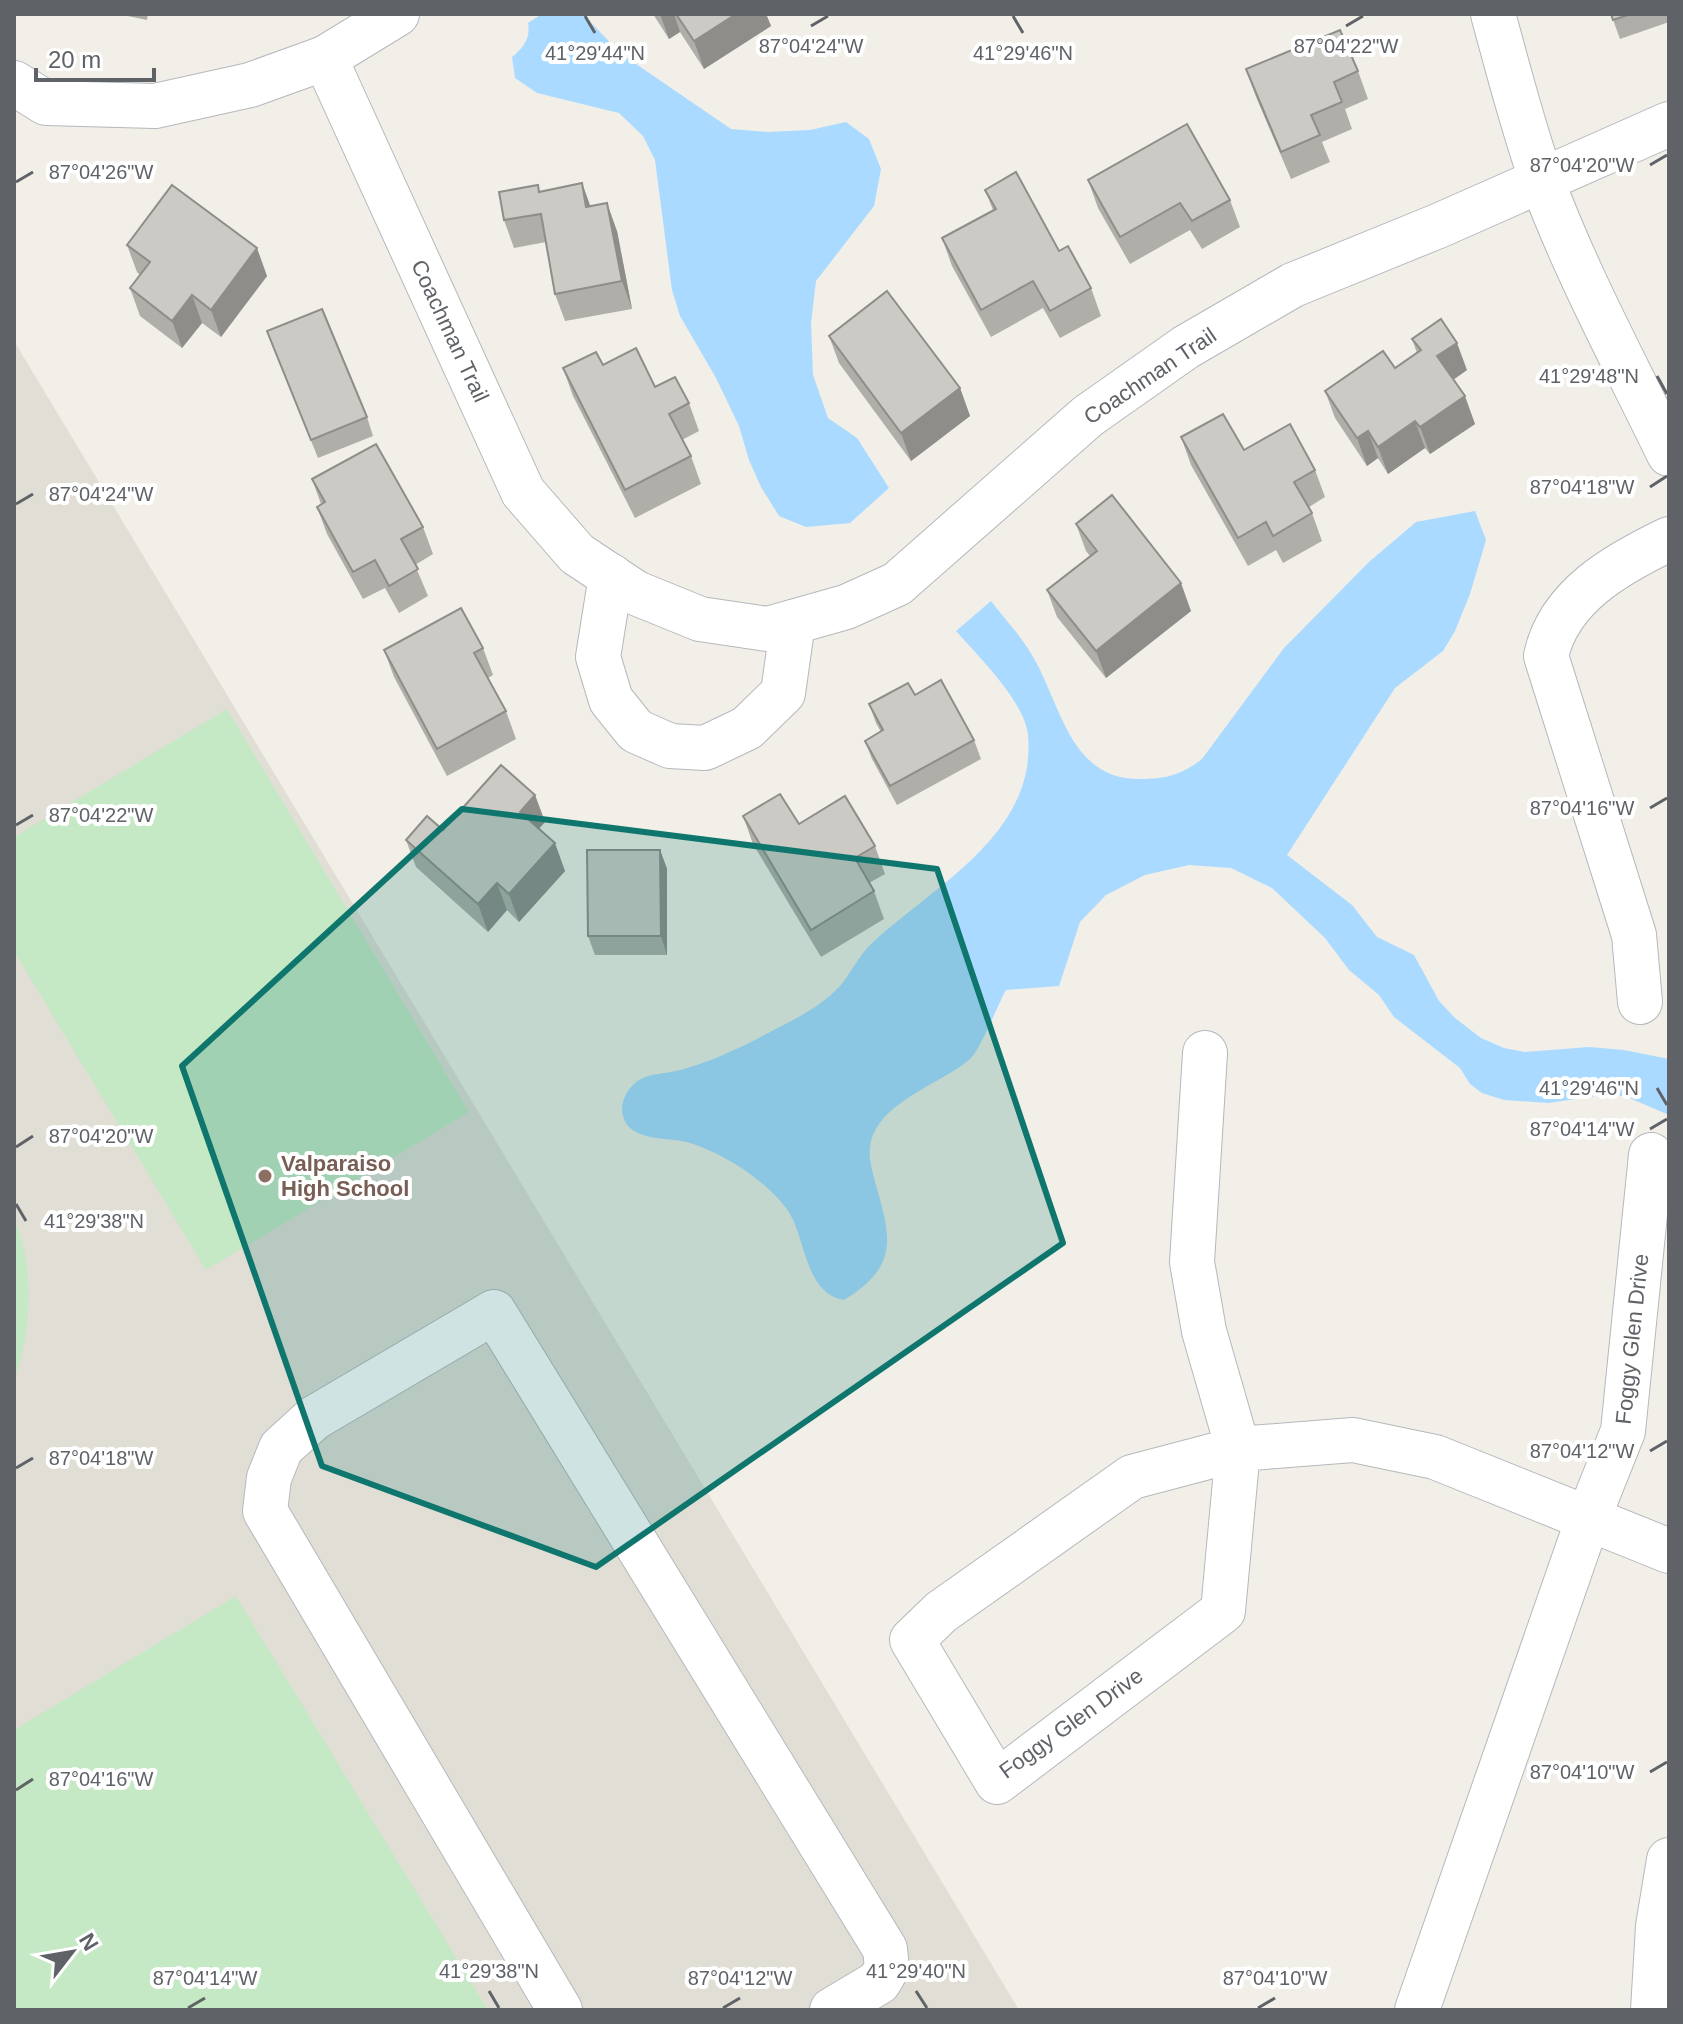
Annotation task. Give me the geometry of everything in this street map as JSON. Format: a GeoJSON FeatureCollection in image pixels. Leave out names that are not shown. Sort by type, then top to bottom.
{"type":"FeatureCollection","features":[{"type":"Feature","properties":{"kind":"street"},"geometry":{"type":"LineString","coordinates":[[14,83],[46,103],[155,106],[250,85],[325,58],[397,14]]}},
{"type":"Feature","properties":{"kind":"street"},"geometry":{"type":"LineString","coordinates":[[1493,14],[1542,179],[1573,256],[1669,454]]}},
{"type":"Feature","properties":{"kind":"street","name":"Coachman Trail"},"geometry":{"type":"LineString","coordinates":[[325,58],[523,492],[577,554],[636,593],[700,619],[768,629],[846,607],[897,584],[1088,416],[1186,347],[1293,285],[1438,226],[1669,124]]}},
{"type":"Feature","properties":{"kind":"street"},"geometry":{"type":"LineString","coordinates":[[1640,1002],[1634,935],[1546,656],[1549,641],[1560,620],[1597,580],[1669,539]]}},
{"type":"Feature","properties":{"kind":"street"},"geometry":{"type":"LineString","coordinates":[[611,576],[598,657],[611,700],[636,731],[670,746],[705,748],[747,728],[783,693],[793,622]]}},
{"type":"Feature","properties":{"kind":"street"},"geometry":{"type":"LineString","coordinates":[[1205,1053],[1192,1262],[1204,1331],[1238,1449]]}},
{"type":"Feature","properties":{"kind":"street","name":"Foggy Glen Drive"},"geometry":{"type":"LineString","coordinates":[[1417,2010],[1588,1519],[1623,1431],[1651,1155]]}},
{"type":"Feature","properties":{"kind":"street"},"geometry":{"type":"LineString","coordinates":[[560,2010],[265,1511],[269,1478],[281,1448],[314,1418],[494,1312],[885,1949],[887,1968],[879,1982],[832,2010]]}},
{"type":"Feature","properties":{"kind":"street","name":"Foggy Glen Drive"},"geometry":{"type":"LineString","coordinates":[[1238,1449],[1223,1611],[997,1782],[912,1640],[941,1612],[1132,1477],[1238,1449],[1353,1440],[1435,1457],[1669,1551]]}},
{"type":"Feature","properties":{"kind":"street"},"geometry":{"type":"LineString","coordinates":[[1653,2010],[1669,1860]]}},
{"type":"Feature","properties":{"kind":"highlighted area"},"geometry":{"type":"Polygon","coordinates":[[[462,809],[937,869],[1063,1243],[596,1567],[322,1466],[182,1066],[462,809]]]}},
{"type":"Feature","properties":{"kind":"shaded area","name":"Valparaiso High School"},"geometry":{"type":"Polygon","coordinates":[[[14,341],[1019,2010],[14,2010],[14,341]]]}},
{"type":"Feature","properties":{"kind":"green space"},"geometry":{"type":"Polygon","coordinates":[[[227,709],[469,1112],[206,1270],[14,951],[14,837],[227,709]]]}},
{"type":"Feature","properties":{"kind":"green space"},"geometry":{"type":"Polygon","coordinates":[[[14,1219],[26,1258],[29,1300],[24,1342],[14,1382],[14,1219]]]}},
{"type":"Feature","properties":{"kind":"green space"},"geometry":{"type":"Polygon","coordinates":[[[236,1596],[488,2010],[14,2010],[14,1730],[236,1596]]]}},
{"type":"Feature","properties":{"kind":"water"},"geometry":{"type":"Polygon","coordinates":[[[542,14],[583,14],[620,53],[731,129],[768,132],[810,130],[846,122],[869,139],[881,169],[874,206],[816,281],[811,323],[813,375],[828,418],[857,438],[889,488],[850,523],[806,527],[779,516],[761,487],[739,426],[716,378],[680,316],[672,290],[655,160],[643,136],[619,113],[537,93],[515,78],[512,57],[525,42],[528,23],[542,14]]]}},
{"type":"Feature","properties":{"kind":"water"},"geometry":{"type":"Polygon","coordinates":[[[1475,511],[1486,540],[1455,631],[1443,651],[1395,688],[1287,855],[1352,905],[1377,937],[1414,955],[1439,1001],[1481,1038],[1504,1048],[1525,1052],[1589,1047],[1669,1059],[1669,1115],[1627,1097],[1610,1094],[1548,1103],[1504,1100],[1482,1093],[1470,1084],[1460,1068],[1394,1017],[1379,995],[1349,970],[1325,938],[1272,888],[1231,868],[1189,865],[1145,875],[1106,895],[1080,922],[1059,986],[1006,990],[973,1056],[902,1102],[880,1123],[871,1141],[870,1156],[884,1215],[887,1246],[876,1273],[844,1300],[820,1286],[807,1261],[793,1219],[762,1183],[710,1151],[687,1142],[650,1137],[627,1124],[622,1106],[635,1083],[648,1076],[690,1067],[726,1054],[821,1003],[840,986],[872,943],[951,878],[999,829],[1016,801],[1026,770],[1028,735],[1019,708],[1010,694],[956,631],[991,601],[1032,655],[1060,716],[1082,753],[1097,767],[1116,776],[1140,779],[1165,777],[1187,769],[1202,759],[1284,648],[1369,562],[1416,522],[1475,511]]]}},
{"type":"Feature","properties":{"kind":"building"},"geometry":{"type":"Polygon","coordinates":[[[676,14],[736,14],[694,41],[676,14]]]}},
{"type":"Feature","properties":{"kind":"building"},"geometry":{"type":"Polygon","coordinates":[[[1611,14],[1631,14],[1613,20],[1611,14]]]}},
{"type":"Feature","properties":{"kind":"building"},"geometry":{"type":"Polygon","coordinates":[[[1340,30],[1358,71],[1334,82],[1342,102],[1311,115],[1320,135],[1281,152],[1246,69],[1340,30]]]}},
{"type":"Feature","properties":{"kind":"building"},"geometry":{"type":"Polygon","coordinates":[[[1187,124],[1230,200],[1192,221],[1180,203],[1120,237],[1088,180],[1187,124]]]}},
{"type":"Feature","properties":{"kind":"building"},"geometry":{"type":"Polygon","coordinates":[[[1016,172],[1059,251],[1068,246],[1091,288],[1050,311],[1033,281],[981,310],[942,238],[996,209],[985,190],[1016,172]]]}},
{"type":"Feature","properties":{"kind":"building"},"geometry":{"type":"Polygon","coordinates":[[[582,183],[586,207],[607,203],[622,281],[555,294],[541,214],[504,220],[499,192],[538,185],[539,192],[582,183]]]}},
{"type":"Feature","properties":{"kind":"building"},"geometry":{"type":"Polygon","coordinates":[[[172,185],[257,248],[211,310],[192,295],[172,321],[130,288],[150,262],[127,245],[172,185]]]}},
{"type":"Feature","properties":{"kind":"building"},"geometry":{"type":"Polygon","coordinates":[[[887,291],[960,388],[901,433],[829,336],[887,291]]]}},
{"type":"Feature","properties":{"kind":"building"},"geometry":{"type":"Polygon","coordinates":[[[322,309],[367,417],[311,440],[267,331],[322,309]]]}},
{"type":"Feature","properties":{"kind":"building"},"geometry":{"type":"Polygon","coordinates":[[[1441,319],[1457,343],[1437,356],[1465,396],[1420,427],[1415,421],[1378,447],[1368,431],[1357,438],[1325,391],[1383,351],[1395,368],[1421,350],[1412,339],[1441,319]]]}},
{"type":"Feature","properties":{"kind":"building"},"geometry":{"type":"Polygon","coordinates":[[[636,348],[655,387],[675,377],[689,403],[669,414],[691,456],[625,490],[563,368],[596,352],[603,365],[636,348]]]}},
{"type":"Feature","properties":{"kind":"building"},"geometry":{"type":"Polygon","coordinates":[[[1223,414],[1244,450],[1290,424],[1315,470],[1294,482],[1312,513],[1273,536],[1266,522],[1238,538],[1181,437],[1223,414]]]}},
{"type":"Feature","properties":{"kind":"building"},"geometry":{"type":"Polygon","coordinates":[[[376,444],[423,527],[401,539],[418,569],[389,586],[375,560],[353,572],[317,507],[325,502],[312,479],[376,444]]]}},
{"type":"Feature","properties":{"kind":"building"},"geometry":{"type":"Polygon","coordinates":[[[1112,495],[1181,583],[1096,651],[1047,590],[1097,551],[1076,524],[1112,495]]]}},
{"type":"Feature","properties":{"kind":"building"},"geometry":{"type":"Polygon","coordinates":[[[461,608],[483,648],[474,653],[506,711],[437,749],[384,650],[461,608]]]}},
{"type":"Feature","properties":{"kind":"building"},"geometry":{"type":"Polygon","coordinates":[[[941,680],[974,740],[890,786],[865,741],[883,730],[869,704],[908,683],[915,695],[941,680]]]}},
{"type":"Feature","properties":{"kind":"building"},"geometry":{"type":"Polygon","coordinates":[[[501,765],[535,795],[520,812],[555,843],[509,894],[497,883],[478,904],[406,840],[427,816],[443,830],[501,765]]]}},
{"type":"Feature","properties":{"kind":"building"},"geometry":{"type":"Polygon","coordinates":[[[780,794],[799,824],[845,796],[875,846],[855,858],[874,891],[811,930],[743,816],[780,794]]]}},
{"type":"Feature","properties":{"kind":"building"},"geometry":{"type":"Polygon","coordinates":[[[587,850],[660,850],[661,936],[588,936],[587,850]]]}},
{"type":"Feature","properties":{"kind":"place","name":"Valparaiso High School"},"geometry":{"type":"Point","coordinates":[265,1176]}}]}
